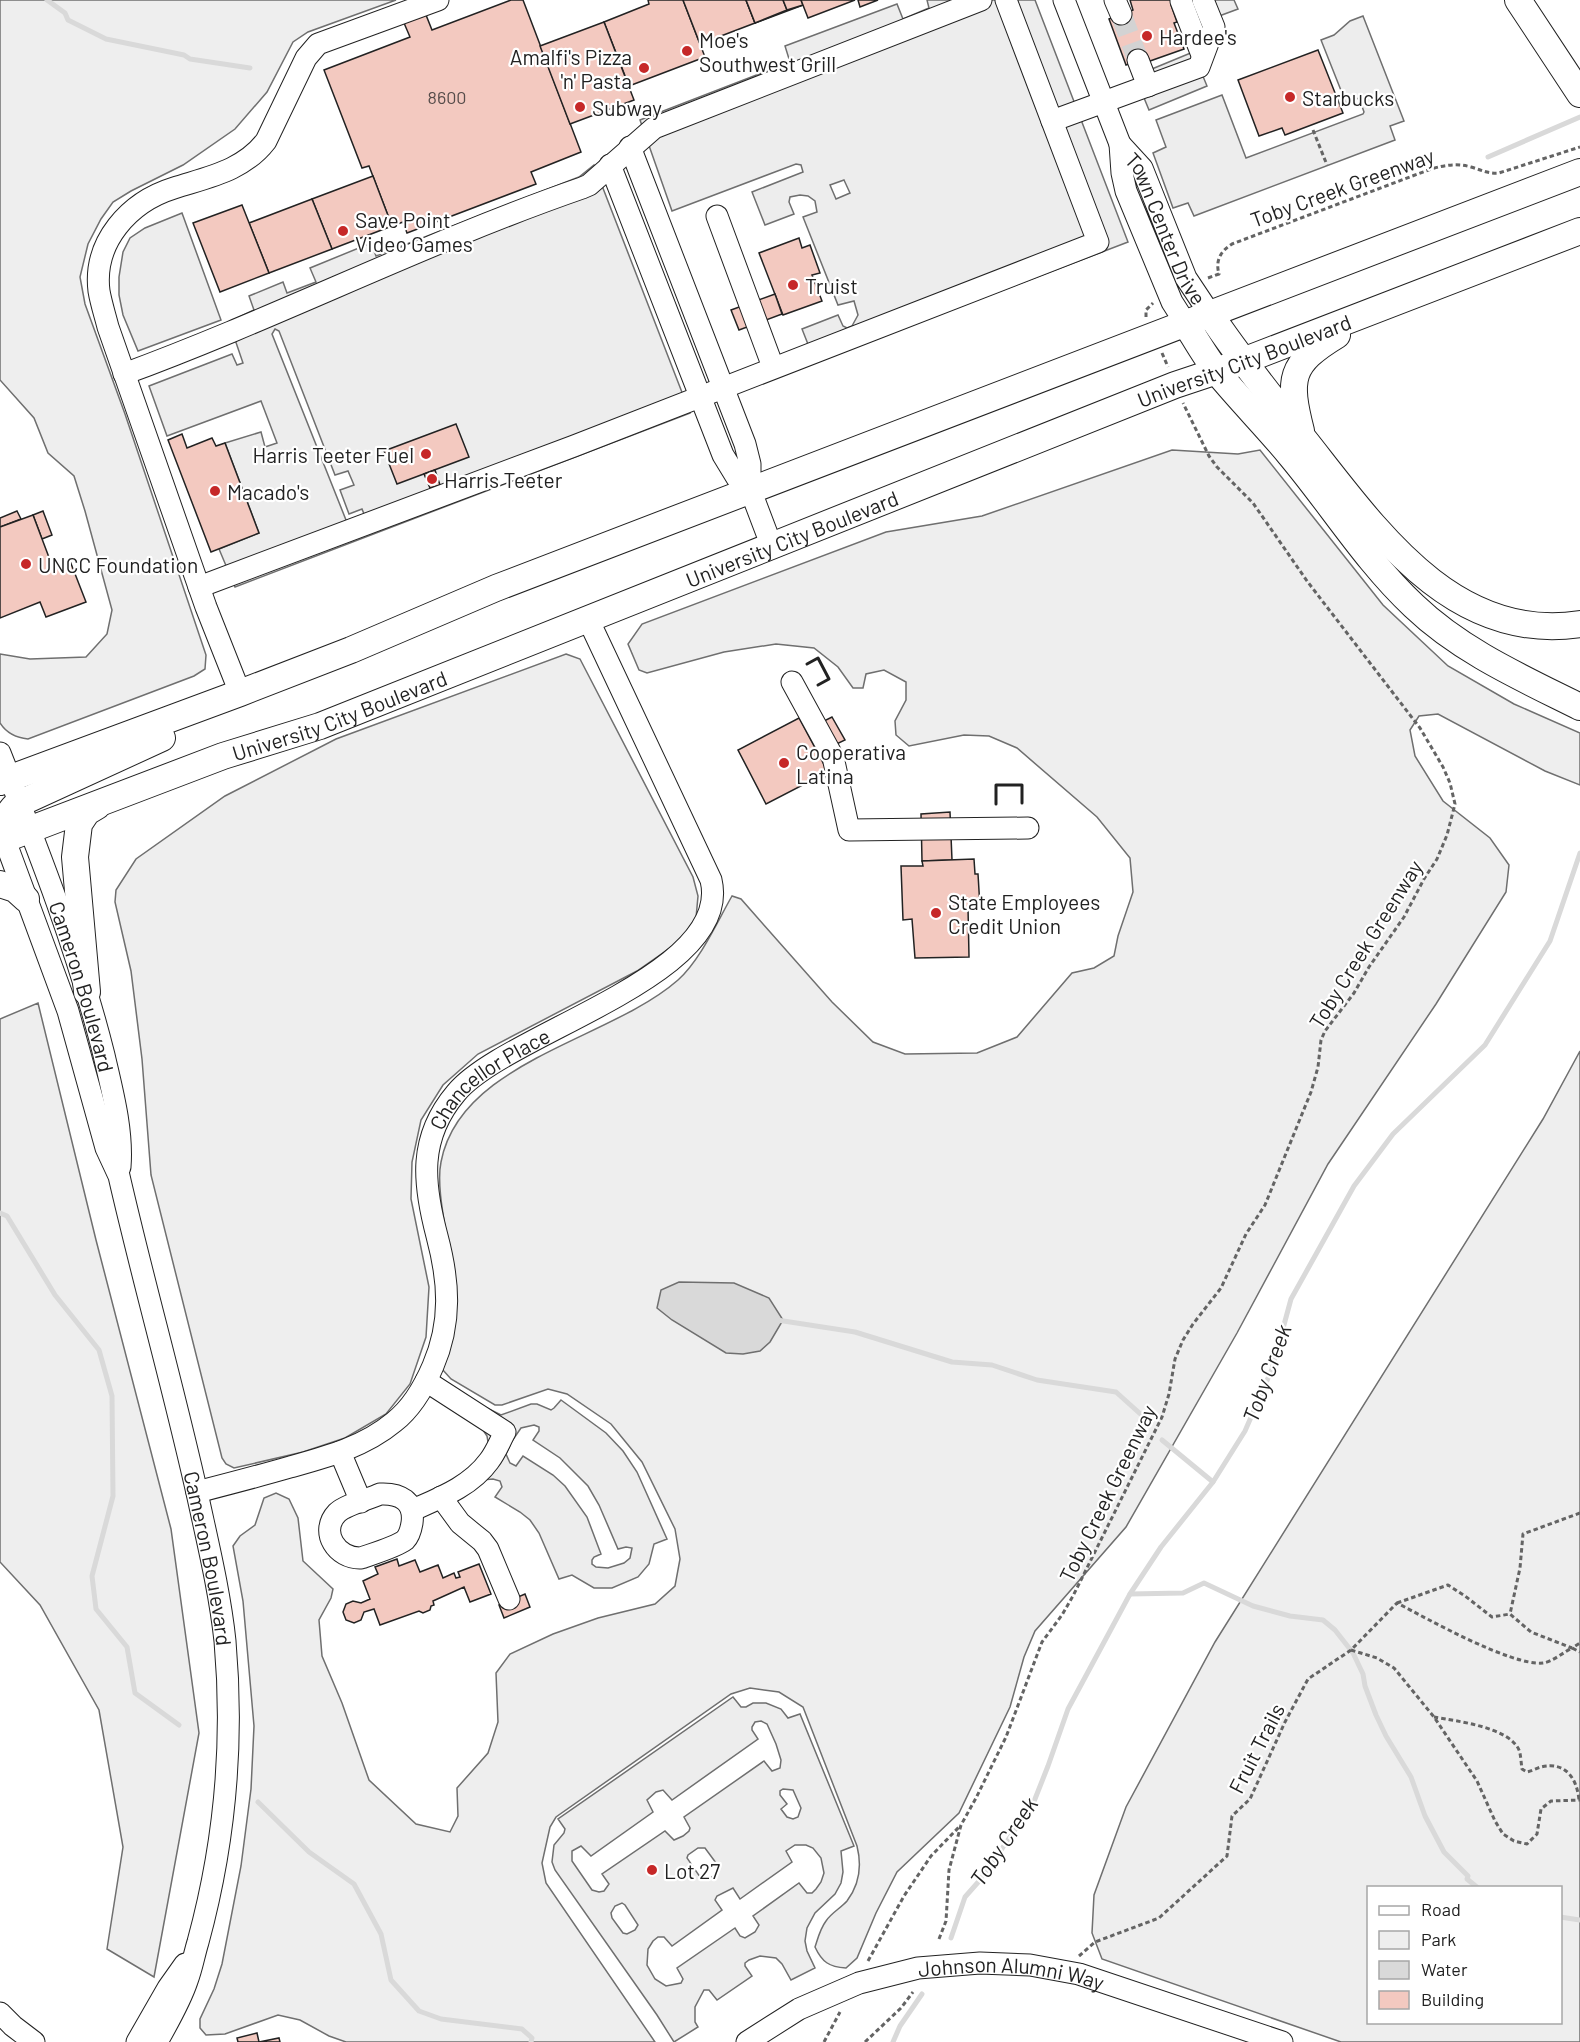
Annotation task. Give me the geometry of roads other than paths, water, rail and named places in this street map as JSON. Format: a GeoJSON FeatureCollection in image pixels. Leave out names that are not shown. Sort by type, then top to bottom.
{"type":"FeatureCollection","features":[{"type":"Feature","properties":{"kind":"main road"},"geometry":{"type":"LineString","coordinates":[[1518,0],[1580,94]]}},
{"type":"Feature","properties":{"kind":"main road"},"geometry":{"type":"LineString","coordinates":[[1,836],[13,807],[10,805],[5,780],[240,693],[351,650],[496,588],[750,489],[1580,172]]}},
{"type":"Feature","properties":{"kind":"main road","name":"University City Boulevard"},"geometry":{"type":"LineString","coordinates":[[1,836],[30,830],[223,756],[320,726],[1165,390],[1580,231]]}},
{"type":"Feature","properties":{"kind":"main road"},"geometry":{"type":"LineString","coordinates":[[1303,437],[1295,408],[1293,388],[1304,358],[1316,348],[1385,306]]}},
{"type":"Feature","properties":{"kind":"main road"},"geometry":{"type":"LineString","coordinates":[[1209,314],[1241,361],[1347,495],[1429,581],[1460,602],[1503,620],[1535,626],[1580,624]]}},
{"type":"Feature","properties":{"kind":"main road"},"geometry":{"type":"LineString","coordinates":[[1186,324],[1217,371],[1291,455],[1367,556],[1415,607],[1468,648],[1502,668],[1580,707]]}},
{"type":"Feature","properties":{"kind":"main road"},"geometry":{"type":"LineString","coordinates":[[10,805],[196,722],[240,693]]}},
{"type":"Feature","properties":{"kind":"main road"},"geometry":{"type":"LineString","coordinates":[[87,992],[77,890],[76,838],[79,824],[84,816],[101,803]]}},
{"type":"Feature","properties":{"kind":"main road"},"geometry":{"type":"LineString","coordinates":[[0,884],[15,889],[26,899]]}},
{"type":"Feature","properties":{"kind":"street"},"geometry":{"type":"LineString","coordinates":[[240,693],[199,587],[108,327],[99,290],[99,274],[104,252],[113,231],[133,208],[152,196],[246,162],[258,152],[266,141],[306,58],[318,44],[438,0]]}},
{"type":"Feature","properties":{"kind":"street"},"geometry":{"type":"LineString","coordinates":[[124,374],[273,315],[463,233],[589,185],[654,128],[981,0]]}},
{"type":"Feature","properties":{"kind":"street"},"geometry":{"type":"LineString","coordinates":[[199,587],[547,456],[1098,242],[1006,0]]}},
{"type":"Feature","properties":{"kind":"street","name":"Town Center Drive"},"geometry":{"type":"LineString","coordinates":[[1064,0],[1120,144],[1126,191],[1172,302],[1186,324]]}},
{"type":"Feature","properties":{"kind":"street"},"geometry":{"type":"LineString","coordinates":[[1052,121],[1198,67],[1214,27],[1203,0]]}},
{"type":"Feature","properties":{"kind":"street"},"geometry":{"type":"LineString","coordinates":[[1181,1],[1202,55]]}},
{"type":"Feature","properties":{"kind":"street"},"geometry":{"type":"LineString","coordinates":[[1138,60],[1148,86]]}},
{"type":"Feature","properties":{"kind":"street","name":"Town Center Drive"},"geometry":{"type":"LineString","coordinates":[[1120,144],[1142,168],[1186,278],[1209,314]]}},
{"type":"Feature","properties":{"kind":"street"},"geometry":{"type":"LineString","coordinates":[[630,147],[748,455],[750,489],[772,547]]}},
{"type":"Feature","properties":{"kind":"street"},"geometry":{"type":"LineString","coordinates":[[610,165],[729,467],[737,478],[750,489]]}},
{"type":"Feature","properties":{"kind":"street"},"geometry":{"type":"LineString","coordinates":[[717,216],[773,367]]}},
{"type":"Feature","properties":{"kind":"street","name":"Chancellor Place"},"geometry":{"type":"LineString","coordinates":[[197,1492],[340,1452],[370,1438],[394,1422],[412,1404],[426,1381],[441,1343],[448,1300],[445,1273],[429,1203],[426,1164],[430,1138],[440,1116],[457,1091],[482,1070],[658,972],[695,936],[706,919],[712,902],[711,880],[588,619]]}},
{"type":"Feature","properties":{"kind":"street"},"geometry":{"type":"LineString","coordinates":[[792,682],[833,758],[849,830],[1028,828]]}},
{"type":"Feature","properties":{"kind":"street"},"geometry":{"type":"LineString","coordinates":[[0,753],[5,780]]}},
{"type":"Feature","properties":{"kind":"street","name":"Cameron Boulevard"},"geometry":{"type":"LineString","coordinates":[[10,805],[30,830],[67,929],[87,992],[109,1076],[120,1147],[119,1176]]}},
{"type":"Feature","properties":{"kind":"street","name":"Cameron Boulevard"},"geometry":{"type":"LineString","coordinates":[[1,836],[68,1011],[106,1148],[119,1176],[174,1393],[197,1492],[221,1613],[227,1672],[228,1737],[226,1789],[220,1841],[210,1893],[187,1983],[157,2042]]}},
{"type":"Feature","properties":{"kind":"street"},"geometry":{"type":"LineString","coordinates":[[412,1510],[460,1487],[483,1468],[491,1459],[505,1432],[426,1381]]}},
{"type":"Feature","properties":{"kind":"street"},"geometry":{"type":"LineString","coordinates":[[340,1452],[361,1502]]}},
{"type":"Feature","properties":{"kind":"street"},"geometry":{"type":"LineString","coordinates":[[380,1494],[394,1494],[406,1500],[412,1510],[411,1527],[404,1540],[355,1558],[344,1554],[334,1546],[330,1529],[337,1513],[361,1502],[380,1494]]}},
{"type":"Feature","properties":{"kind":"street"},"geometry":{"type":"LineString","coordinates":[[441,1497],[460,1523],[488,1549],[510,1599]]}},
{"type":"Feature","properties":{"kind":"street","name":"Cameron Boulevard"},"geometry":{"type":"LineString","coordinates":[[137,2042],[162,1997],[196,1946]]}},
{"type":"Feature","properties":{"kind":"street","name":"Johnson Alumni Way"},"geometry":{"type":"LineString","coordinates":[[747,2042],[812,2001],[860,1983],[897,1973],[942,1965],[980,1963],[1062,1970],[1097,1979],[1282,2042]]}},
{"type":"Feature","properties":{"kind":"street"},"geometry":{"type":"LineString","coordinates":[[0,2013],[34,2042]]}},
{"type":"Feature","properties":{"kind":"water"},"geometry":{"type":"Polygon","coordinates":[[[679,1282],[734,1283],[769,1298],[783,1320],[770,1342],[760,1351],[743,1354],[726,1353],[672,1320],[657,1308],[661,1290],[679,1282]]]}},
{"type":"Feature","properties":{"kind":"waterway"},"geometry":{"type":"LineString","coordinates":[[47,0],[65,13],[68,20],[106,39],[184,55],[190,59],[250,68]]}},
{"type":"Feature","properties":{"kind":"waterway"},"geometry":{"type":"LineString","coordinates":[[1488,157],[1580,117]]}},
{"type":"Feature","properties":{"kind":"waterway","name":"Toby Creek"},"geometry":{"type":"LineString","coordinates":[[951,1938],[965,1897],[980,1880],[1033,1804],[1068,1709],[1130,1594],[1161,1547],[1213,1482],[1245,1431],[1272,1369],[1291,1299],[1354,1186],[1393,1134],[1485,1045],[1550,941],[1580,853]]}},
{"type":"Feature","properties":{"kind":"waterway"},"geometry":{"type":"LineString","coordinates":[[0,1213],[7,1216],[55,1295],[99,1350],[112,1396],[113,1496],[92,1576],[96,1609],[127,1647],[135,1693],[179,1725]]}},
{"type":"Feature","properties":{"kind":"waterway"},"geometry":{"type":"LineString","coordinates":[[777,1320],[855,1332],[952,1362],[992,1365],[1037,1380],[1116,1392],[1146,1419]]}},
{"type":"Feature","properties":{"kind":"waterway"},"geometry":{"type":"LineString","coordinates":[[1162,1440],[1213,1482]]}},
{"type":"Feature","properties":{"kind":"waterway"},"geometry":{"type":"LineString","coordinates":[[1130,1594],[1183,1593],[1204,1583],[1253,1606],[1290,1616],[1323,1620],[1335,1630],[1353,1653],[1363,1674],[1376,1715],[1411,1777],[1425,1816],[1444,1852],[1476,1886]]}},
{"type":"Feature","properties":{"kind":"waterway"},"geometry":{"type":"LineString","coordinates":[[258,1802],[309,1852],[354,1884],[381,1934],[391,1980],[419,2011],[441,2019],[522,2029],[532,2038],[531,2042]]}},
{"type":"Feature","properties":{"kind":"waterway"},"geometry":{"type":"LineString","coordinates":[[1562,1917],[1580,1920]]}},
{"type":"Feature","properties":{"kind":"waterway","name":"Toby Creek"},"geometry":{"type":"LineString","coordinates":[[893,2042],[900,2026],[922,1994]]}},
{"type":"Feature","properties":{"kind":"tunnel"},"geometry":{"type":"LineString","coordinates":[[1121,14],[1138,60]]}},
{"type":"Feature","properties":{"kind":"place","name":"Hardee's"},"geometry":{"type":"Point","coordinates":[1147,36]}},
{"type":"Feature","properties":{"kind":"place","name":"Moe's Southwest Grill"},"geometry":{"type":"Point","coordinates":[687,51]}},
{"type":"Feature","properties":{"kind":"place","name":"Amalfi's Pizza 'n' Pasta"},"geometry":{"type":"Point","coordinates":[644,68]}},
{"type":"Feature","properties":{"kind":"place","name":"Starbucks"},"geometry":{"type":"Point","coordinates":[1290,97]}},
{"type":"Feature","properties":{"kind":"place","name":"Subway"},"geometry":{"type":"Point","coordinates":[580,107]}},
{"type":"Feature","properties":{"kind":"place","name":"Save Point Video Games"},"geometry":{"type":"Point","coordinates":[343,231]}},
{"type":"Feature","properties":{"kind":"place","name":"Truist"},"geometry":{"type":"Point","coordinates":[793,285]}},
{"type":"Feature","properties":{"kind":"place","name":"Harris Teeter Fuel"},"geometry":{"type":"Point","coordinates":[426,454]}},
{"type":"Feature","properties":{"kind":"place","name":"Harris Teeter"},"geometry":{"type":"Point","coordinates":[432,479]}},
{"type":"Feature","properties":{"kind":"place","name":"Macado's"},"geometry":{"type":"Point","coordinates":[215,491]}},
{"type":"Feature","properties":{"kind":"place","name":"UNCC Foundation"},"geometry":{"type":"Point","coordinates":[26,564]}},
{"type":"Feature","properties":{"kind":"place","name":"Cooperativa Latina"},"geometry":{"type":"Point","coordinates":[784,763]}},
{"type":"Feature","properties":{"kind":"place","name":"State Employees Credit Union"},"geometry":{"type":"Point","coordinates":[936,913]}},
{"type":"Feature","properties":{"kind":"place","name":"Lot 27"},"geometry":{"type":"Point","coordinates":[652,1870]}}]}
